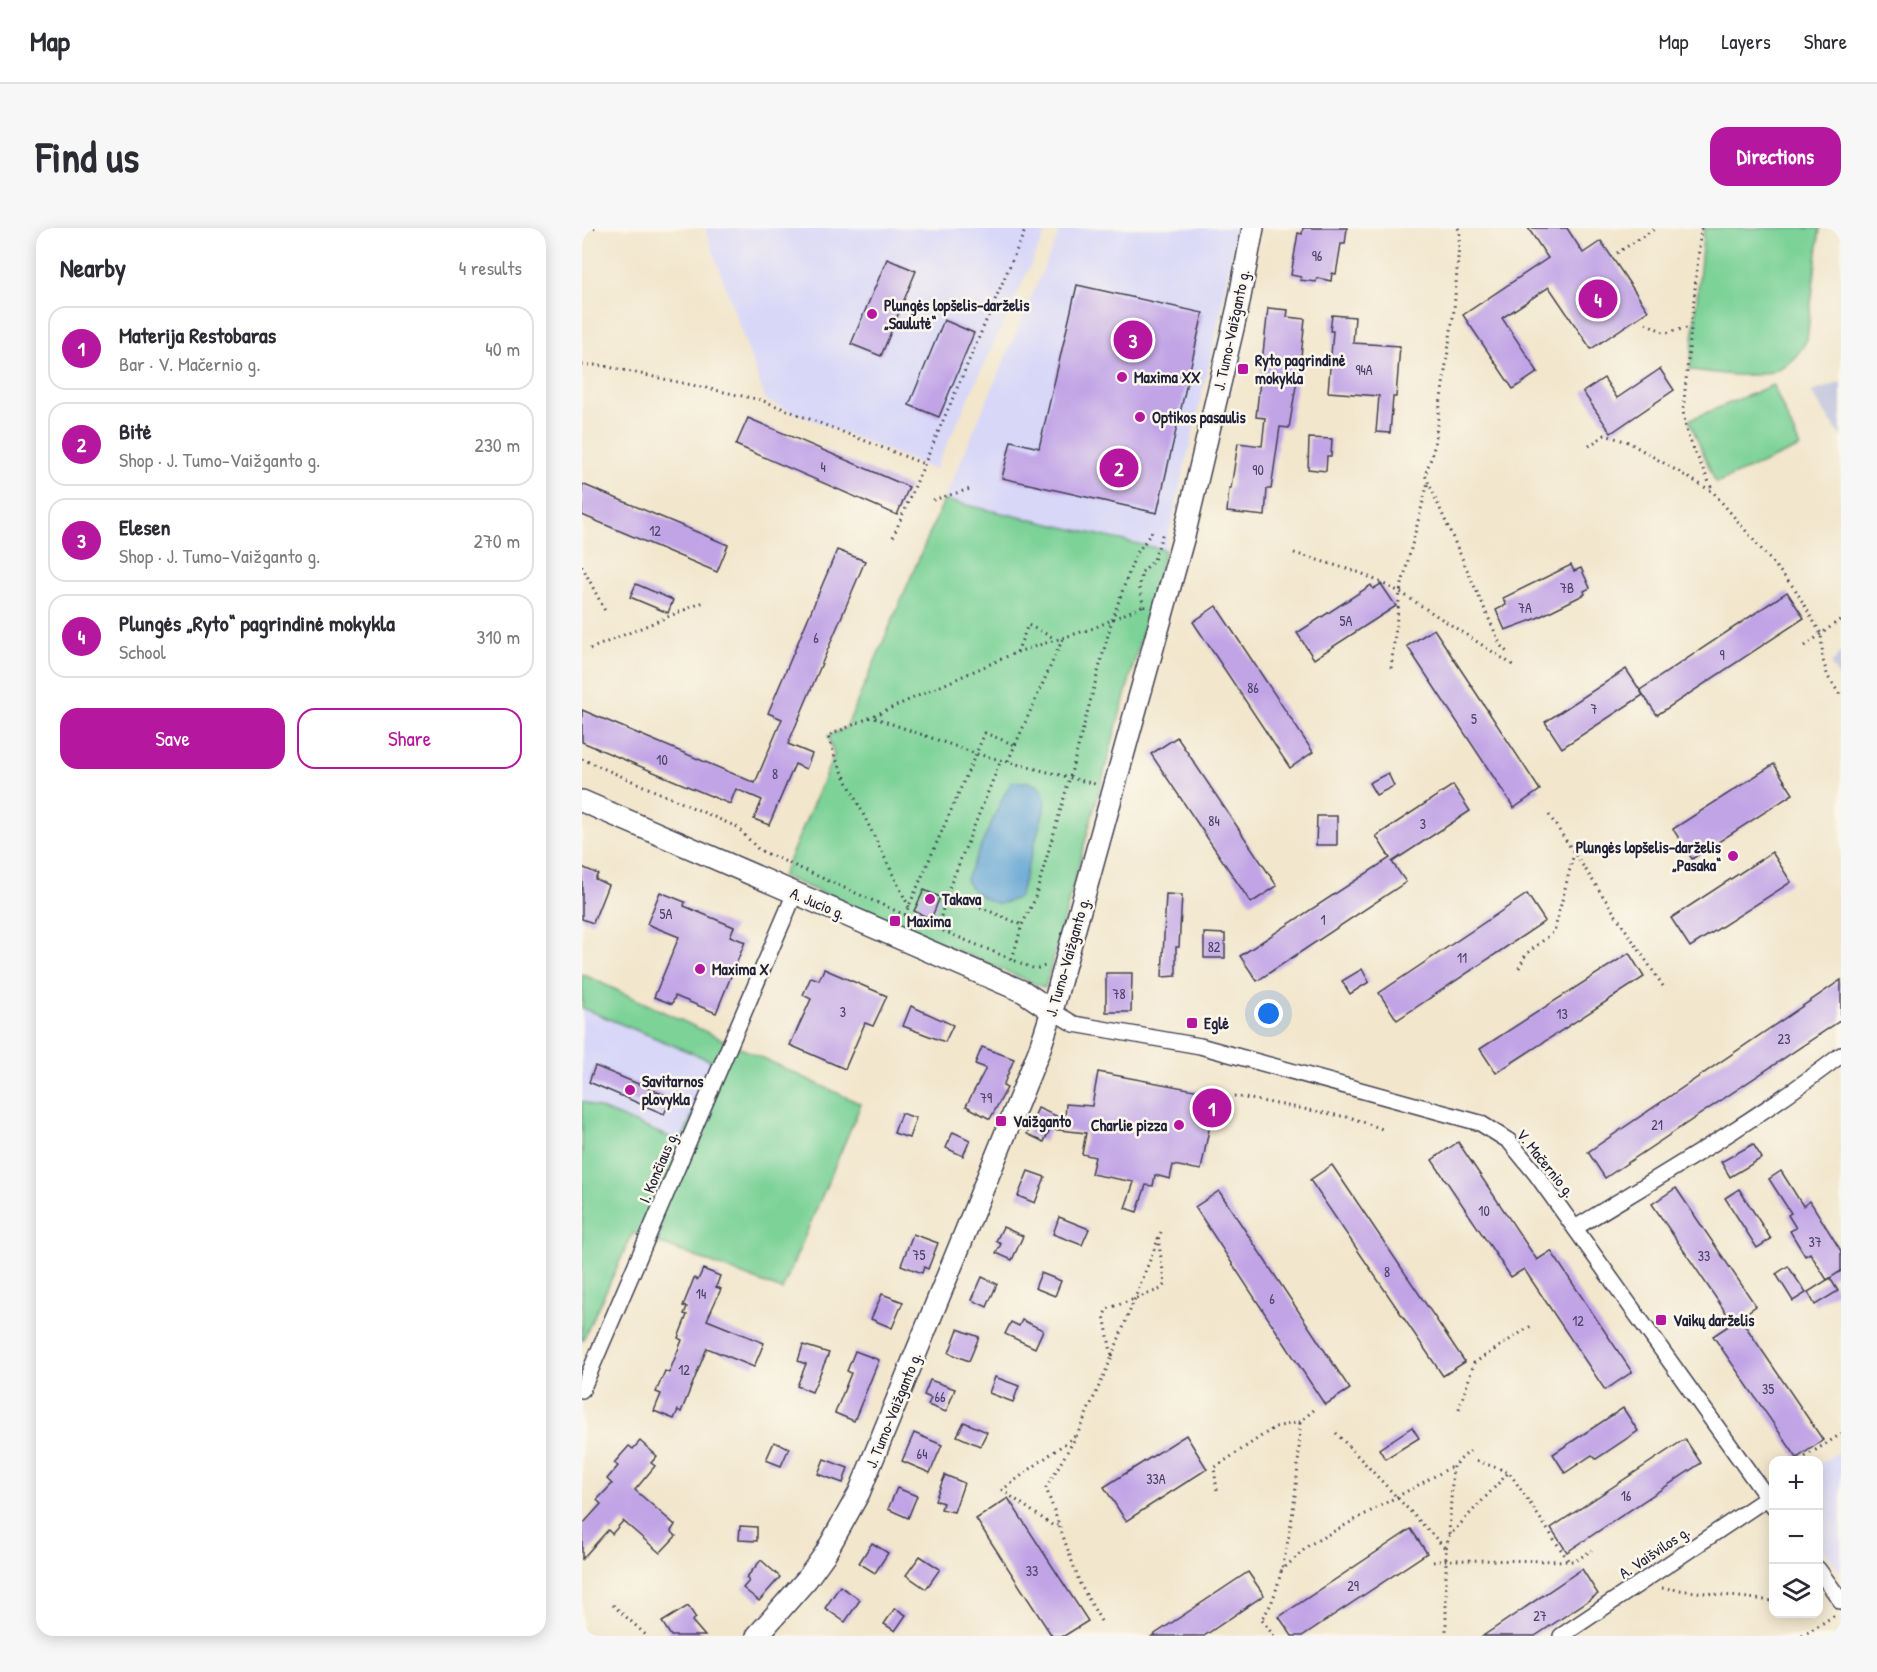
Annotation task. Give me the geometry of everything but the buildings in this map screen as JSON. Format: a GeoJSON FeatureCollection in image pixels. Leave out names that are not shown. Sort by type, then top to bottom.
{"type":"FeatureCollection","features":[{"type":"Feature","properties":{"kind":"main road","name":"J. Tumo-Vaižganto g."},"geometry":{"type":"LineString","coordinates":[[757,1636],[807,1579],[825,1554],[859,1493],[1039,1051],[1184,536],[1238,308],[1253,228]]}},
{"type":"Feature","properties":{"kind":"main road","name":"A. Jucio g."},"geometry":{"type":"LineString","coordinates":[[582,801],[1024,992],[1052,1011]]}},
{"type":"Feature","properties":{"kind":"street","name":"I. Končiaus g."},"geometry":{"type":"LineString","coordinates":[[582,1390],[795,893]]}},
{"type":"Feature","properties":{"kind":"street","name":"V. Mačernio g."},"geometry":{"type":"LineString","coordinates":[[1052,1011],[1074,1024],[1200,1046],[1480,1123],[1509,1141],[1536,1174],[1769,1501]]}},
{"type":"Feature","properties":{"kind":"street"},"geometry":{"type":"LineString","coordinates":[[1575,1228],[1752,1119],[1797,1089],[1841,1055]]}},
{"type":"Feature","properties":{"kind":"street","name":"A. Vaišvilos g."},"geometry":{"type":"LineString","coordinates":[[1561,1636],[1769,1503]]}},
{"type":"Feature","properties":{"kind":"street"},"geometry":{"type":"LineString","coordinates":[[1823,1576],[1841,1601]]}},
{"type":"Feature","properties":{"kind":"path"},"geometry":{"type":"LineString","coordinates":[[582,230],[595,228]]}},
{"type":"Feature","properties":{"kind":"path"},"geometry":{"type":"LineString","coordinates":[[892,537],[1026,228]]}},
{"type":"Feature","properties":{"kind":"path"},"geometry":{"type":"LineString","coordinates":[[1458,228],[1460,231],[1454,310],[1433,453],[1425,475],[1501,646],[1509,654]]}},
{"type":"Feature","properties":{"kind":"path"},"geometry":{"type":"LineString","coordinates":[[1617,253],[1656,228]]}},
{"type":"Feature","properties":{"kind":"path"},"geometry":{"type":"LineString","coordinates":[[1701,228],[1683,411],[1687,434],[1713,492],[1795,589],[1821,634],[1823,660],[1828,677],[1841,696]]}},
{"type":"Feature","properties":{"kind":"path"},"geometry":{"type":"LineString","coordinates":[[1646,323],[1665,333],[1691,327]]}},
{"type":"Feature","properties":{"kind":"path"},"geometry":{"type":"LineString","coordinates":[[582,365],[599,364],[760,400],[924,464]]}},
{"type":"Feature","properties":{"kind":"path"},"geometry":{"type":"LineString","coordinates":[[1589,446],[1605,435],[1628,442],[1713,492]]}},
{"type":"Feature","properties":{"kind":"path"},"geometry":{"type":"LineString","coordinates":[[1391,668],[1400,592],[1428,482]]}},
{"type":"Feature","properties":{"kind":"path"},"geometry":{"type":"LineString","coordinates":[[933,500],[970,489]]}},
{"type":"Feature","properties":{"kind":"path"},"geometry":{"type":"LineString","coordinates":[[1012,959],[1022,925],[1034,901],[1112,620],[1134,556],[1153,530]]}},
{"type":"Feature","properties":{"kind":"path"},"geometry":{"type":"LineString","coordinates":[[1141,617],[1144,605],[1139,587],[1142,573],[1154,561],[1163,532]]}},
{"type":"Feature","properties":{"kind":"path"},"geometry":{"type":"LineString","coordinates":[[1294,553],[1361,573],[1400,592],[1513,664]]}},
{"type":"Feature","properties":{"kind":"path"},"geometry":{"type":"LineString","coordinates":[[582,566],[605,611]]}},
{"type":"Feature","properties":{"kind":"path"},"geometry":{"type":"LineString","coordinates":[[590,649],[706,601]]}},
{"type":"Feature","properties":{"kind":"path"},"geometry":{"type":"LineString","coordinates":[[909,907],[835,757],[828,736],[1017,652],[1094,628],[1144,605]]}},
{"type":"Feature","properties":{"kind":"path"},"geometry":{"type":"LineString","coordinates":[[1805,646],[1841,619]]}},
{"type":"Feature","properties":{"kind":"path"},"geometry":{"type":"LineString","coordinates":[[1017,652],[1028,625],[1056,639]]}},
{"type":"Feature","properties":{"kind":"path"},"geometry":{"type":"LineString","coordinates":[[1008,761],[1064,636]]}},
{"type":"Feature","properties":{"kind":"path"},"geometry":{"type":"LineString","coordinates":[[873,717],[977,753],[1095,784]]}},
{"type":"Feature","properties":{"kind":"path"},"geometry":{"type":"LineString","coordinates":[[905,915],[985,733],[1015,745]]}},
{"type":"Feature","properties":{"kind":"path"},"geometry":{"type":"LineString","coordinates":[[582,759],[737,827],[759,850],[905,915],[1035,969],[1045,966]]}},
{"type":"Feature","properties":{"kind":"path"},"geometry":{"type":"LineString","coordinates":[[938,928],[947,893],[1001,760]]}},
{"type":"Feature","properties":{"kind":"path"},"geometry":{"type":"LineString","coordinates":[[1549,815],[1665,989]]}},
{"type":"Feature","properties":{"kind":"path"},"geometry":{"type":"LineString","coordinates":[[1519,968],[1526,954],[1554,933],[1574,853]]}},
{"type":"Feature","properties":{"kind":"path"},"geometry":{"type":"LineString","coordinates":[[947,893],[1022,925]]}},
{"type":"Feature","properties":{"kind":"path"},"geometry":{"type":"LineString","coordinates":[[1234,1096],[1352,1118],[1385,1130]]}},
{"type":"Feature","properties":{"kind":"path"},"geometry":{"type":"LineString","coordinates":[[1101,1622],[1080,1584],[1046,1488],[1077,1435],[1112,1358],[1161,1232]]}},
{"type":"Feature","properties":{"kind":"path"},"geometry":{"type":"LineString","coordinates":[[1112,1358],[1104,1315],[1107,1309],[1161,1289],[1165,1284],[1158,1238]]}},
{"type":"Feature","properties":{"kind":"path"},"geometry":{"type":"LineString","coordinates":[[1459,1409],[1474,1363],[1532,1326]]}},
{"type":"Feature","properties":{"kind":"path"},"geometry":{"type":"LineString","coordinates":[[1217,1490],[1214,1468],[1275,1427],[1300,1422],[1315,1409]]}},
{"type":"Feature","properties":{"kind":"path"},"geometry":{"type":"LineString","coordinates":[[1274,1636],[1261,1619],[1268,1611],[1292,1525],[1299,1473],[1300,1422]]}},
{"type":"Feature","properties":{"kind":"path"},"geometry":{"type":"LineString","coordinates":[[1807,1456],[1839,1434],[1841,1427]]}},
{"type":"Feature","properties":{"kind":"path"},"geometry":{"type":"LineString","coordinates":[[1336,1433],[1446,1548]]}},
{"type":"Feature","properties":{"kind":"path"},"geometry":{"type":"LineString","coordinates":[[1058,1525],[1052,1525],[1002,1490],[1077,1435]]}},
{"type":"Feature","properties":{"kind":"path"},"geometry":{"type":"LineString","coordinates":[[1281,1571],[1309,1545],[1453,1466],[1470,1451]]}},
{"type":"Feature","properties":{"kind":"path"},"geometry":{"type":"LineString","coordinates":[[1477,1461],[1509,1472],[1568,1560]]}},
{"type":"Feature","properties":{"kind":"path"},"geometry":{"type":"LineString","coordinates":[[1446,1636],[1446,1548],[1449,1536],[1453,1466]]}},
{"type":"Feature","properties":{"kind":"path"},"geometry":{"type":"LineString","coordinates":[[1449,1536],[1509,1472]]}},
{"type":"Feature","properties":{"kind":"path"},"geometry":{"type":"LineString","coordinates":[[1434,1562],[1446,1560],[1575,1561],[1592,1550]]}},
{"type":"Feature","properties":{"kind":"path"},"geometry":{"type":"LineString","coordinates":[[1636,1586],[1769,1600]]}},
{"type":"Feature","properties":{"kind":"path"},"geometry":{"type":"LineString","coordinates":[[613,1605],[647,1636]]}},
{"type":"Feature","properties":{"kind":"path"},"geometry":{"type":"LineString","coordinates":[[1802,1636],[1841,1612]]}},
{"type":"Feature","properties":{"kind":"shaded area","name":"Plungės lopšelis-darželis „Saulutė“"},"geometry":{"type":"Polygon","coordinates":[[[705,228],[1048,228],[935,470],[766,401],[705,228]]]}},
{"type":"Feature","properties":{"kind":"shaded area"},"geometry":{"type":"Polygon","coordinates":[[[1061,228],[1236,228],[1217,330],[1165,550],[944,500],[1061,228]]]}},
{"type":"Feature","properties":{"kind":"shaded area"},"geometry":{"type":"Polygon","coordinates":[[[1841,382],[1841,437],[1811,392],[1841,382]]]}},
{"type":"Feature","properties":{"kind":"shaded area"},"geometry":{"type":"Polygon","coordinates":[[[1841,651],[1841,680],[1831,665],[1841,651]]]}},
{"type":"Feature","properties":{"kind":"shaded area"},"geometry":{"type":"Polygon","coordinates":[[[582,1008],[714,1062],[681,1143],[582,1101],[582,1008]]]}},
{"type":"Feature","properties":{"kind":"shaded area"},"geometry":{"type":"Polygon","coordinates":[[[1841,1450],[1841,1573],[1823,1547],[1823,1462],[1841,1450]]]}},
{"type":"Feature","properties":{"kind":"green space"},"geometry":{"type":"Polygon","coordinates":[[[1704,228],[1820,228],[1807,339],[1797,355],[1785,366],[1756,375],[1690,370],[1704,228]]]}},
{"type":"Feature","properties":{"kind":"green space"},"geometry":{"type":"Polygon","coordinates":[[[1773,385],[1800,447],[1716,483],[1689,420],[1773,385]]]}},
{"type":"Feature","properties":{"kind":"green space"},"geometry":{"type":"Polygon","coordinates":[[[944,500],[1165,550],[1045,988],[782,876],[834,755],[828,736],[846,728],[944,500]]]}},
{"type":"Feature","properties":{"kind":"green space"},"geometry":{"type":"Polygon","coordinates":[[[582,974],[861,1104],[782,1290],[633,1233],[582,1342],[582,1101],[681,1142],[714,1062],[582,1008],[582,974]]]}},
{"type":"Feature","properties":{"kind":"water"},"geometry":{"type":"Polygon","coordinates":[[[1012,782],[1028,782],[1040,787],[1045,797],[1044,811],[1019,897],[999,903],[987,900],[978,894],[970,887],[966,879],[1012,782]]]}},
{"type":"Feature","properties":{"kind":"place","name":"Plungės „Ryto“ pagrindinė mokykla"},"geometry":{"type":"Point","coordinates":[1598,299]}},
{"type":"Feature","properties":{"kind":"place","name":"Plungės lopšelis-darželis „Saulutė“"},"geometry":{"type":"Point","coordinates":[872,314]}},
{"type":"Feature","properties":{"kind":"place","name":"Elesen"},"geometry":{"type":"Point","coordinates":[1133,340]}},
{"type":"Feature","properties":{"kind":"place","name":"Ryto pagrindinė mokykla"},"geometry":{"type":"Point","coordinates":[1243,369]}},
{"type":"Feature","properties":{"kind":"place","name":"Maxima XX"},"geometry":{"type":"Point","coordinates":[1122,377]}},
{"type":"Feature","properties":{"kind":"place","name":"Optikos pasaulis"},"geometry":{"type":"Point","coordinates":[1140,417]}},
{"type":"Feature","properties":{"kind":"place","name":"Bitė"},"geometry":{"type":"Point","coordinates":[1119,468]}},
{"type":"Feature","properties":{"kind":"place","name":"Plungės lopšelis-darželis „Pasaka“"},"geometry":{"type":"Point","coordinates":[1733,856]}},
{"type":"Feature","properties":{"kind":"place","name":"Takava"},"geometry":{"type":"Point","coordinates":[930,899]}},
{"type":"Feature","properties":{"kind":"place","name":"Maxima"},"geometry":{"type":"Point","coordinates":[895,921]}},
{"type":"Feature","properties":{"kind":"place","name":"Maxima X"},"geometry":{"type":"Point","coordinates":[700,969]}},
{"type":"Feature","properties":{"kind":"place","name":"Eglė"},"geometry":{"type":"Point","coordinates":[1192,1023]}},
{"type":"Feature","properties":{"kind":"place","name":"Savitarnos plovykla"},"geometry":{"type":"Point","coordinates":[630,1090]}},
{"type":"Feature","properties":{"kind":"place","name":"Materija Restobaras"},"geometry":{"type":"Point","coordinates":[1212,1108]}},
{"type":"Feature","properties":{"kind":"place","name":"Vaižganto"},"geometry":{"type":"Point","coordinates":[1001,1121]}},
{"type":"Feature","properties":{"kind":"place","name":"Charlie pizza"},"geometry":{"type":"Point","coordinates":[1179,1125]}},
{"type":"Feature","properties":{"kind":"place","name":"Vaikų darželis"},"geometry":{"type":"Point","coordinates":[1661,1320]}}]}
